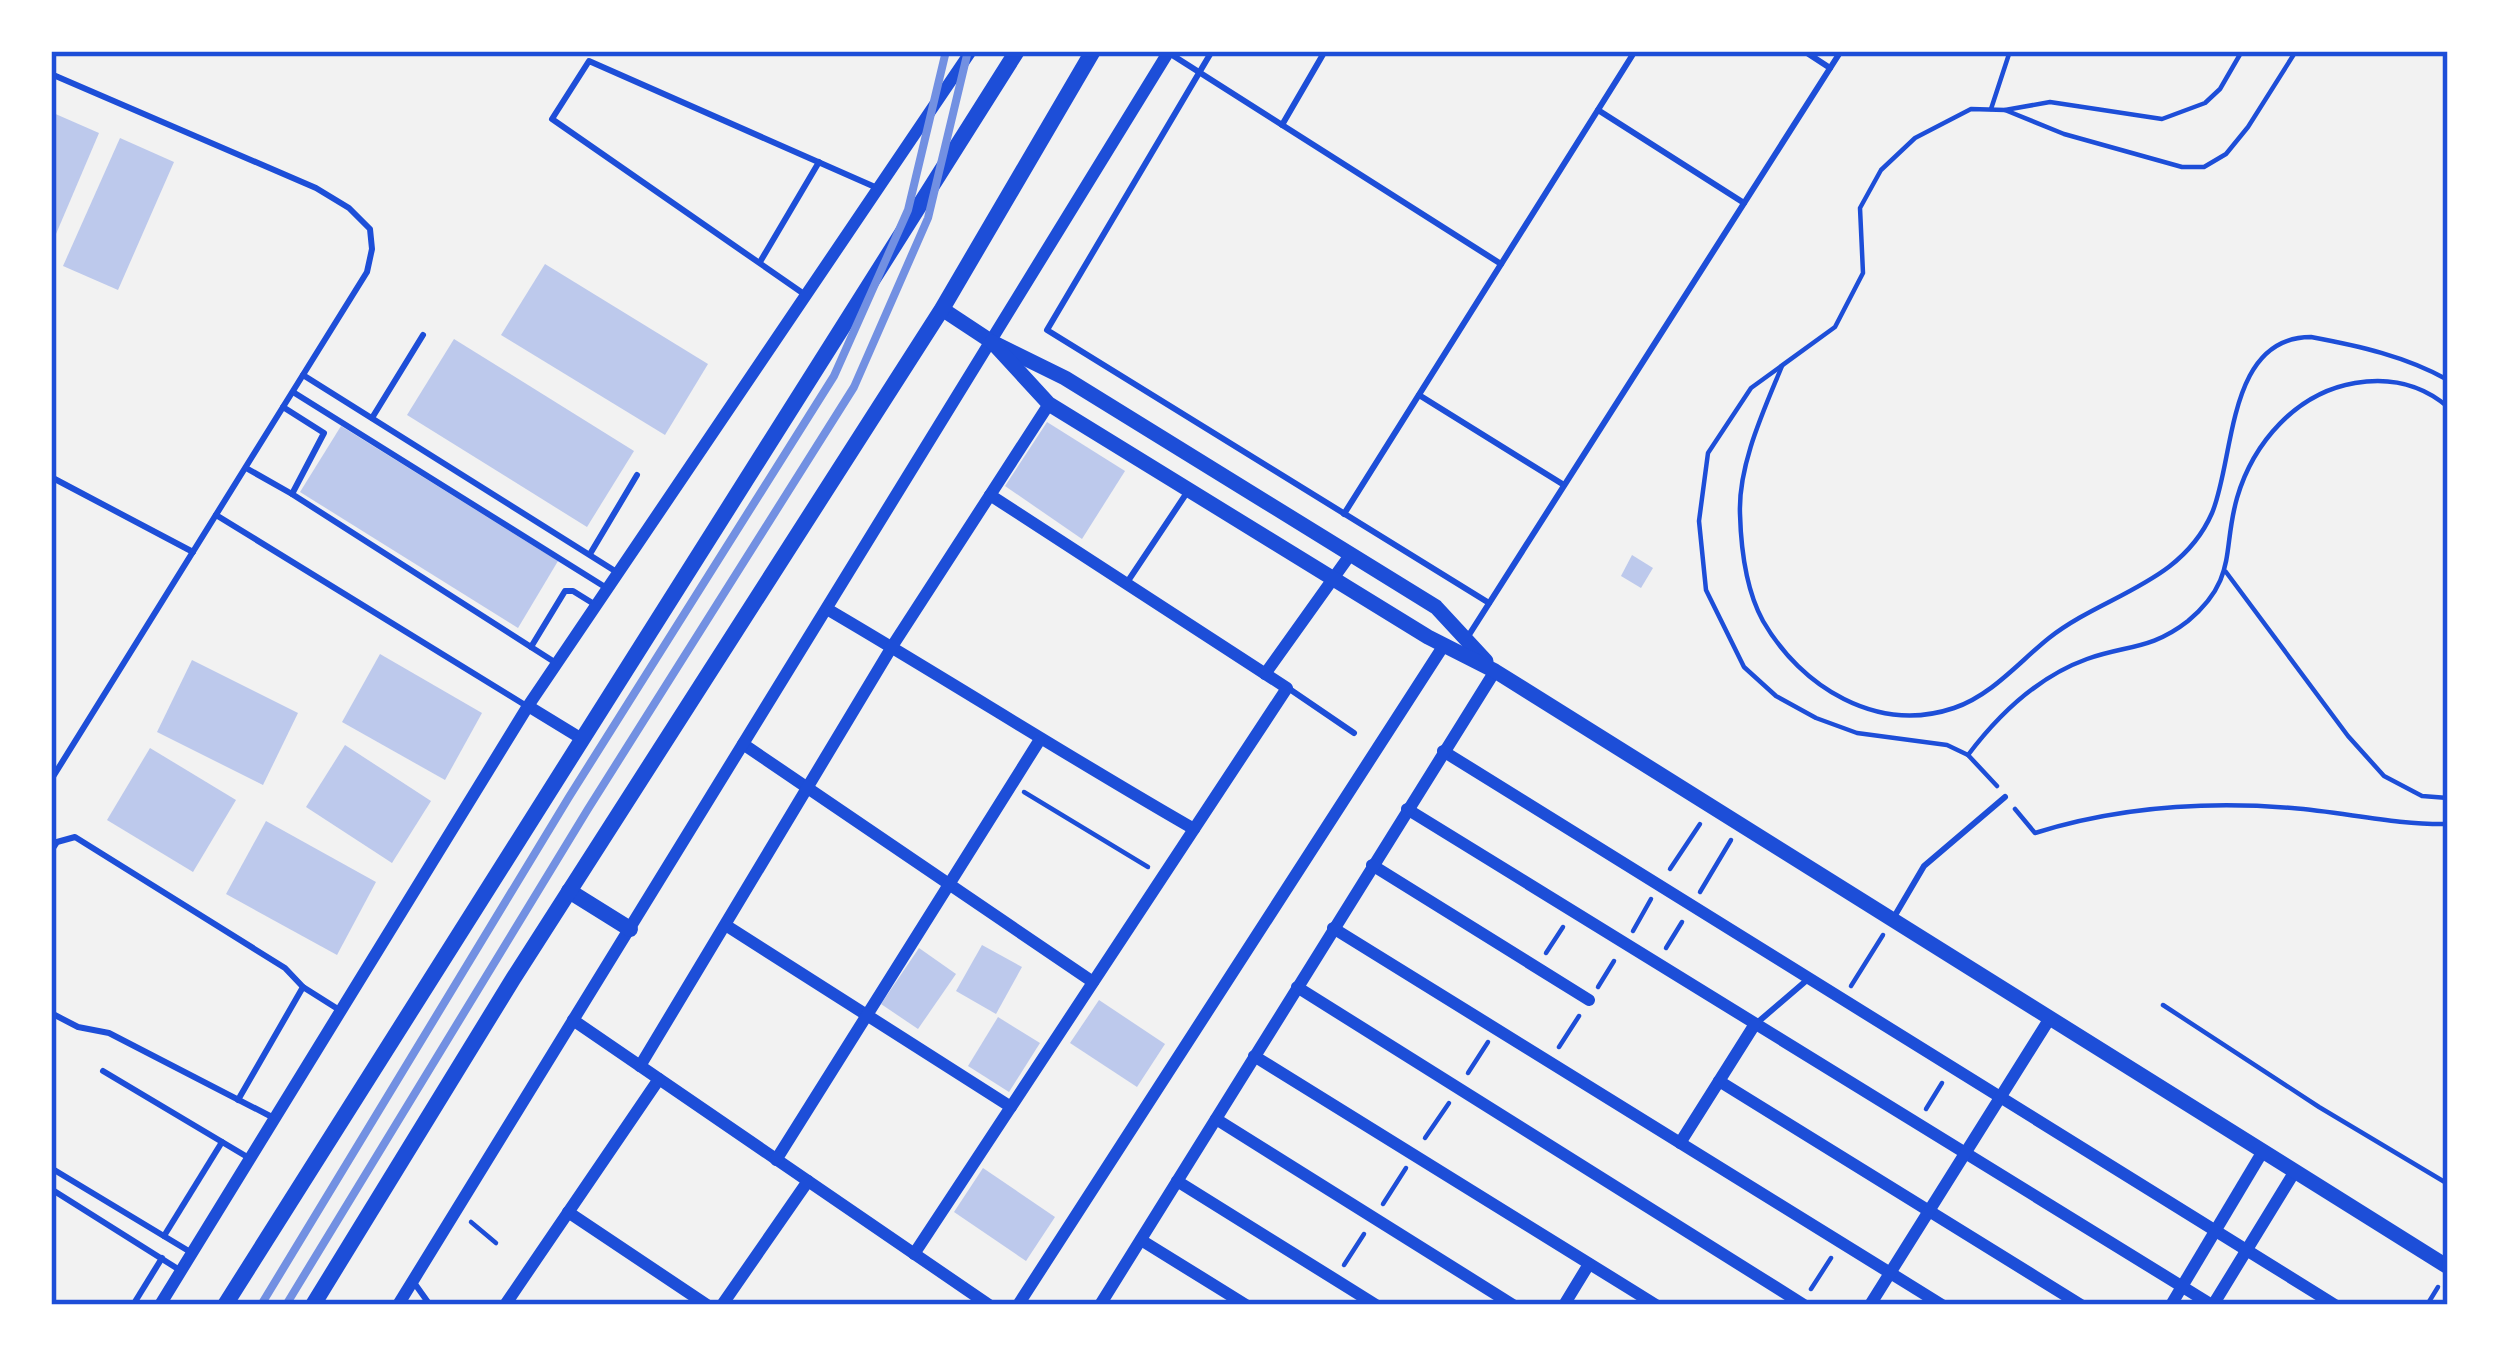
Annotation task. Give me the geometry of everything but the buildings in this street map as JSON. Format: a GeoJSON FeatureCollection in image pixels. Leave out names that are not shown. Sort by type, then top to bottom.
{"type":"FeatureCollection","features":[{"type":"Feature","properties":{"kind":"main road"},"geometry":{"type":"LineString","coordinates":[[225,1305],[1017,51]]}},
{"type":"Feature","properties":{"kind":"main road"},"geometry":{"type":"LineString","coordinates":[[313,1305],[568,891],[942,309],[1093,51]]}},
{"type":"Feature","properties":{"kind":"main road"},"geometry":{"type":"LineString","coordinates":[[568,891],[630,929]]}},
{"type":"Feature","properties":{"kind":"street"},"geometry":{"type":"LineString","coordinates":[[160,1305],[528,706],[971,51]]}},
{"type":"Feature","properties":{"kind":"street"},"geometry":{"type":"LineString","coordinates":[[398,1305],[1168,52]]}},
{"type":"Feature","properties":{"kind":"street"},"geometry":{"type":"LineString","coordinates":[[942,309],[992,343],[1065,378],[1436,608],[1456,645]]}},
{"type":"Feature","properties":{"kind":"street"},"geometry":{"type":"LineString","coordinates":[[992,343],[1049,404],[1333,579],[1456,645],[2448,1269]]}},
{"type":"Feature","properties":{"kind":"street"},"geometry":{"type":"LineString","coordinates":[[640,1066],[893,645],[1049,404]]}},
{"type":"Feature","properties":{"kind":"street"},"geometry":{"type":"LineString","coordinates":[[914,1254],[1287,688],[990,495]]}},
{"type":"Feature","properties":{"kind":"street"},"geometry":{"type":"LineString","coordinates":[[1265,674],[1350,555]]}},
{"type":"Feature","properties":{"kind":"street"},"geometry":{"type":"LineString","coordinates":[[827,609],[1194,829]]}},
{"type":"Feature","properties":{"kind":"street"},"geometry":{"type":"LineString","coordinates":[[1018,1305],[1456,645]]}},
{"type":"Feature","properties":{"kind":"street"},"geometry":{"type":"LineString","coordinates":[[1105,1303],[1495,671]]}},
{"type":"Feature","properties":{"kind":"street"},"geometry":{"type":"LineString","coordinates":[[528,706],[582,739]]}},
{"type":"Feature","properties":{"kind":"street"},"geometry":{"type":"LineString","coordinates":[[776,1160],[1040,740]]}},
{"type":"Feature","properties":{"kind":"street"},"geometry":{"type":"LineString","coordinates":[[743,745],[1094,982]]}},
{"type":"Feature","properties":{"kind":"street"},"geometry":{"type":"LineString","coordinates":[[1443,751],[2335,1305]]}},
{"type":"Feature","properties":{"kind":"street"},"geometry":{"type":"LineString","coordinates":[[1407,809],[2212,1305],[2295,1171]]}},
{"type":"Feature","properties":{"kind":"street"},"geometry":{"type":"LineString","coordinates":[[1372,865],[1589,1000]]}},
{"type":"Feature","properties":{"kind":"street"},"geometry":{"type":"LineString","coordinates":[[727,926],[1011,1107]]}},
{"type":"Feature","properties":{"kind":"street"},"geometry":{"type":"LineString","coordinates":[[1333,928],[1942,1305]]}},
{"type":"Feature","properties":{"kind":"street"},"geometry":{"type":"LineString","coordinates":[[1297,987],[1803,1304]]}},
{"type":"Feature","properties":{"kind":"street"},"geometry":{"type":"LineString","coordinates":[[1870,1305],[2050,1018]]}},
{"type":"Feature","properties":{"kind":"street"},"geometry":{"type":"LineString","coordinates":[[573,1020],[988,1305]]}},
{"type":"Feature","properties":{"kind":"street"},"geometry":{"type":"LineString","coordinates":[[1680,1143],[1755,1024]]}},
{"type":"Feature","properties":{"kind":"street"},"geometry":{"type":"LineString","coordinates":[[1254,1056],[1656,1305]]}},
{"type":"Feature","properties":{"kind":"street"},"geometry":{"type":"LineString","coordinates":[[505,1305],[658,1078]]}},
{"type":"Feature","properties":{"kind":"street"},"geometry":{"type":"LineString","coordinates":[[1719,1081],[2081,1305]]}},
{"type":"Feature","properties":{"kind":"street"},"geometry":{"type":"LineString","coordinates":[[1216,1119],[1513,1305]]}},
{"type":"Feature","properties":{"kind":"street"},"geometry":{"type":"LineString","coordinates":[[2171,1305],[2263,1151]]}},
{"type":"Feature","properties":{"kind":"street"},"geometry":{"type":"LineString","coordinates":[[722,1305],[808,1181]]}},
{"type":"Feature","properties":{"kind":"street"},"geometry":{"type":"LineString","coordinates":[[1177,1181],[1376,1305]]}},
{"type":"Feature","properties":{"kind":"street"},"geometry":{"type":"LineString","coordinates":[[568,1211],[707,1305]]}},
{"type":"Feature","properties":{"kind":"street"},"geometry":{"type":"LineString","coordinates":[[1141,1240],[1246,1305]]}},
{"type":"Feature","properties":{"kind":"street"},"geometry":{"type":"LineString","coordinates":[[1564,1305],[1589,1264]]}},
{"type":"Feature","properties":{"kind":"lane"},"geometry":{"type":"LineString","coordinates":[[1212,51],[1047,330],[1489,603]]}},
{"type":"Feature","properties":{"kind":"lane"},"geometry":{"type":"LineString","coordinates":[[1282,125],[1325,51]]}},
{"type":"Feature","properties":{"kind":"lane"},"geometry":{"type":"LineString","coordinates":[[1344,514],[1635,51]]}},
{"type":"Feature","properties":{"kind":"lane"},"geometry":{"type":"LineString","coordinates":[[1804,51],[1830,68]]}},
{"type":"Feature","properties":{"kind":"lane"},"geometry":{"type":"LineString","coordinates":[[1456,645],[1489,603],[1841,51]]}},
{"type":"Feature","properties":{"kind":"lane"},"geometry":{"type":"LineString","coordinates":[[1168,52],[1501,264]]}},
{"type":"Feature","properties":{"kind":"lane"},"geometry":{"type":"LineString","coordinates":[[806,296],[552,119],[589,61],[879,188]]}},
{"type":"Feature","properties":{"kind":"lane"},"geometry":{"type":"LineString","coordinates":[[51,74],[316,188],[349,208],[370,229],[372,249],[367,272],[51,781]]}},
{"type":"Feature","properties":{"kind":"lane"},"geometry":{"type":"LineString","coordinates":[[1598,110],[1744,203]]}},
{"type":"Feature","properties":{"kind":"lane"},"geometry":{"type":"LineString","coordinates":[[759,263],[819,162]]}},
{"type":"Feature","properties":{"kind":"lane"},"geometry":{"type":"LineString","coordinates":[[372,418],[423,335]]}},
{"type":"Feature","properties":{"kind":"lane"},"geometry":{"type":"LineString","coordinates":[[303,375],[616,573]]}},
{"type":"Feature","properties":{"kind":"lane"},"geometry":{"type":"LineString","coordinates":[[293,392],[607,588]]}},
{"type":"Feature","properties":{"kind":"lane"},"geometry":{"type":"LineString","coordinates":[[1419,395],[1564,485]]}},
{"type":"Feature","properties":{"kind":"lane"},"geometry":{"type":"LineString","coordinates":[[283,407],[324,433],[292,494]]}},
{"type":"Feature","properties":{"kind":"lane"},"geometry":{"type":"LineString","coordinates":[[246,467],[556,664]]}},
{"type":"Feature","properties":{"kind":"lane"},"geometry":{"type":"LineString","coordinates":[[590,556],[637,475]]}},
{"type":"Feature","properties":{"kind":"lane"},"geometry":{"type":"LineString","coordinates":[[51,477],[193,552]]}},
{"type":"Feature","properties":{"kind":"lane"},"geometry":{"type":"LineString","coordinates":[[1128,581],[1188,491]]}},
{"type":"Feature","properties":{"kind":"lane"},"geometry":{"type":"LineString","coordinates":[[216,515],[528,706]]}},
{"type":"Feature","properties":{"kind":"lane"},"geometry":{"type":"LineString","coordinates":[[531,647],[566,591],[595,605]]}},
{"type":"Feature","properties":{"kind":"lane"},"geometry":{"type":"LineString","coordinates":[[1287,688],[1354,733]]}},
{"type":"Feature","properties":{"kind":"lane"},"geometry":{"type":"LineString","coordinates":[[1893,920],[1924,866],[2005,797]]}},
{"type":"Feature","properties":{"kind":"lane"},"geometry":{"type":"LineString","coordinates":[[51,851],[57,842],[75,837],[285,968],[303,987],[341,1011]]}},
{"type":"Feature","properties":{"kind":"lane"},"geometry":{"type":"LineString","coordinates":[[1755,1024],[1810,978]]}},
{"type":"Feature","properties":{"kind":"lane"},"geometry":{"type":"LineString","coordinates":[[238,1100],[303,987]]}},
{"type":"Feature","properties":{"kind":"lane"},"geometry":{"type":"LineString","coordinates":[[51,1013],[79,1028],[110,1033],[275,1119]]}},
{"type":"Feature","properties":{"kind":"lane"},"geometry":{"type":"LineString","coordinates":[[103,1071],[250,1159]]}},
{"type":"Feature","properties":{"kind":"lane"},"geometry":{"type":"LineString","coordinates":[[164,1236],[222,1142]]}},
{"type":"Feature","properties":{"kind":"lane"},"geometry":{"type":"LineString","coordinates":[[51,1168],[192,1253]]}},
{"type":"Feature","properties":{"kind":"lane"},"geometry":{"type":"LineString","coordinates":[[51,1189],[182,1271]]}},
{"type":"Feature","properties":{"kind":"lane"},"geometry":{"type":"LineString","coordinates":[[133,1305],[162,1258]]}},
{"type":"Feature","properties":{"kind":"lane"},"geometry":{"type":"LineString","coordinates":[[412,1281],[430,1305]]}},
{"type":"Feature","properties":{"kind":"path"},"geometry":{"type":"LineString","coordinates":[[1991,110],[2010,51]]}},
{"type":"Feature","properties":{"kind":"path"},"geometry":{"type":"LineString","coordinates":[[2242,51],[2220,89],[2205,103],[2162,119],[2050,102],[2005,110],[1971,109],[1915,138],[1881,170],[1860,208],[1863,273],[1835,327],[1751,388],[1708,453],[1699,521],[1706,590],[1744,667],[1776,696],[1857,733],[1947,745],[1968,755],[2035,833],[2080,819],[2147,808],[2226,806],[2448,824]]}},
{"type":"Feature","properties":{"kind":"path"},"geometry":{"type":"LineString","coordinates":[[2005,110],[2063,134],[2182,167],[2204,167],[2226,154],[2248,127],[2296,51]]}},
{"type":"Feature","properties":{"kind":"path"},"geometry":{"type":"LineString","coordinates":[[1784,361],[1761,417],[1739,510],[1747,577],[1762,619],[1799,670],[1849,704],[1878,713],[1909,715],[1953,709],[1981,694],[2052,635],[2133,592],[2193,548],[2213,511],[2233,416],[2247,379],[2277,347],[2311,337],[2422,365],[2448,380]]}},
{"type":"Feature","properties":{"kind":"path"},"geometry":{"type":"LineString","coordinates":[[1968,755],[2016,700],[2066,668],[2089,658],[2133,650],[2172,632],[2206,603],[2226,572],[2236,502],[2251,462],[2269,435],[2295,410],[2326,392],[2368,381],[2423,387],[2448,406]]}},
{"type":"Feature","properties":{"kind":"path"},"geometry":{"type":"LineString","coordinates":[[2226,572],[2367,758],[2407,790],[2448,798]]}},
{"type":"Feature","properties":{"kind":"path"},"geometry":{"type":"LineString","coordinates":[[1012,784],[1163,876]]}},
{"type":"Feature","properties":{"kind":"path"},"geometry":{"type":"LineString","coordinates":[[1537,967],[1573,912]]}},
{"type":"Feature","properties":{"kind":"path"},"geometry":{"type":"LineString","coordinates":[[1844,999],[1893,920]]}},
{"type":"Feature","properties":{"kind":"path"},"geometry":{"type":"LineString","coordinates":[[2163,1005],[2448,1184]]}},
{"type":"Feature","properties":{"kind":"path"},"geometry":{"type":"LineString","coordinates":[[1916,1124],[1952,1066]]}},
{"type":"Feature","properties":{"kind":"path"},"geometry":{"type":"LineString","coordinates":[[457,1210],[496,1243]]}},
{"type":"Feature","properties":{"kind":"path"},"geometry":{"type":"LineString","coordinates":[[1803,1304],[1841,1242]]}},
{"type":"Feature","properties":{"kind":"path"},"geometry":{"type":"LineString","coordinates":[[2427,1305],[2448,1269]]}},
{"type":"Feature","properties":{"kind":"railway"},"geometry":{"type":"LineString","coordinates":[[261,1305],[569,797],[834,376],[908,210],[946,51]]}},
{"type":"Feature","properties":{"kind":"railway"},"geometry":{"type":"LineString","coordinates":[[286,1305],[588,809],[854,387],[928,218],[968,51]]}}]}
